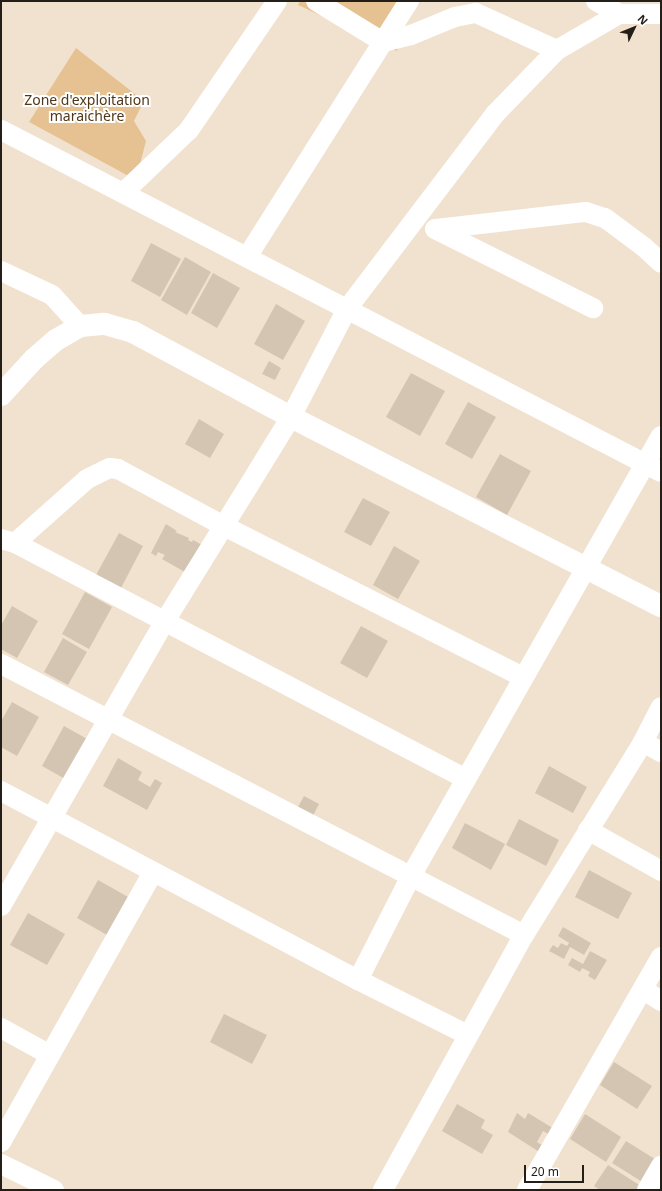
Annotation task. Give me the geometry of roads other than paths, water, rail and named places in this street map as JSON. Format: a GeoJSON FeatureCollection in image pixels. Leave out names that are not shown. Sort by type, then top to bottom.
{"type":"FeatureCollection","features":[{"type":"Feature","properties":{"kind":"street"},"geometry":{"type":"LineString","coordinates":[[123,193],[189,130],[277,1]]}},
{"type":"Feature","properties":{"kind":"street"},"geometry":{"type":"LineString","coordinates":[[316,1],[383,42],[411,35],[455,17],[476,13]]}},
{"type":"Feature","properties":{"kind":"street"},"geometry":{"type":"LineString","coordinates":[[247,257],[409,1]]}},
{"type":"Feature","properties":{"kind":"street"},"geometry":{"type":"LineString","coordinates":[[454,1],[476,13],[557,50]]}},
{"type":"Feature","properties":{"kind":"street"},"geometry":{"type":"LineString","coordinates":[[596,1],[619,14],[661,14]]}},
{"type":"Feature","properties":{"kind":"street"},"geometry":{"type":"LineString","coordinates":[[1,906],[165,621],[291,417],[348,309],[414,218],[495,114],[557,50],[619,14]]}},
{"type":"Feature","properties":{"kind":"street"},"geometry":{"type":"LineString","coordinates":[[1,130],[653,467]]}},
{"type":"Feature","properties":{"kind":"street"},"geometry":{"type":"LineString","coordinates":[[436,229],[586,212],[605,218],[644,247],[661,262]]}},
{"type":"Feature","properties":{"kind":"street"},"geometry":{"type":"LineString","coordinates":[[414,218],[593,308]]}},
{"type":"Feature","properties":{"kind":"street"},"geometry":{"type":"LineString","coordinates":[[1,271],[52,295],[80,326]]}},
{"type":"Feature","properties":{"kind":"street"},"geometry":{"type":"LineString","coordinates":[[1,395],[34,359],[56,340],[80,326],[105,324],[133,332],[291,417],[661,606]]}},
{"type":"Feature","properties":{"kind":"street"},"geometry":{"type":"LineString","coordinates":[[358,980],[411,876],[585,568],[653,467],[661,436]]}},
{"type":"Feature","properties":{"kind":"street"},"geometry":{"type":"LineString","coordinates":[[466,779],[165,621],[8,541],[87,479],[110,468],[118,469],[224,526],[523,677]]}},
{"type":"Feature","properties":{"kind":"street"},"geometry":{"type":"LineString","coordinates":[[1,664],[524,935]]}},
{"type":"Feature","properties":{"kind":"street"},"geometry":{"type":"LineString","coordinates":[[383,1190],[524,935],[643,742],[661,707]]}},
{"type":"Feature","properties":{"kind":"street"},"geometry":{"type":"LineString","coordinates":[[643,742],[661,752]]}},
{"type":"Feature","properties":{"kind":"street"},"geometry":{"type":"LineString","coordinates":[[1,791],[358,980],[468,1035]]}},
{"type":"Feature","properties":{"kind":"street"},"geometry":{"type":"LineString","coordinates":[[588,830],[661,871]]}},
{"type":"Feature","properties":{"kind":"street"},"geometry":{"type":"LineString","coordinates":[[1,1142],[153,872]]}},
{"type":"Feature","properties":{"kind":"street"},"geometry":{"type":"LineString","coordinates":[[527,1190],[644,990],[661,957]]}},
{"type":"Feature","properties":{"kind":"street"},"geometry":{"type":"LineString","coordinates":[[644,990],[661,1001]]}},
{"type":"Feature","properties":{"kind":"street"},"geometry":{"type":"LineString","coordinates":[[1,1028],[50,1055]]}},
{"type":"Feature","properties":{"kind":"street"},"geometry":{"type":"LineString","coordinates":[[1,1164],[54,1190]]}},
{"type":"Feature","properties":{"kind":"street"},"geometry":{"type":"LineString","coordinates":[[646,1190],[661,1166]]}},
{"type":"Feature","properties":{"kind":"park label","name":"Zone d'exploitation maraichère"},"geometry":{"type":"Point","coordinates":[87,108]}}]}
